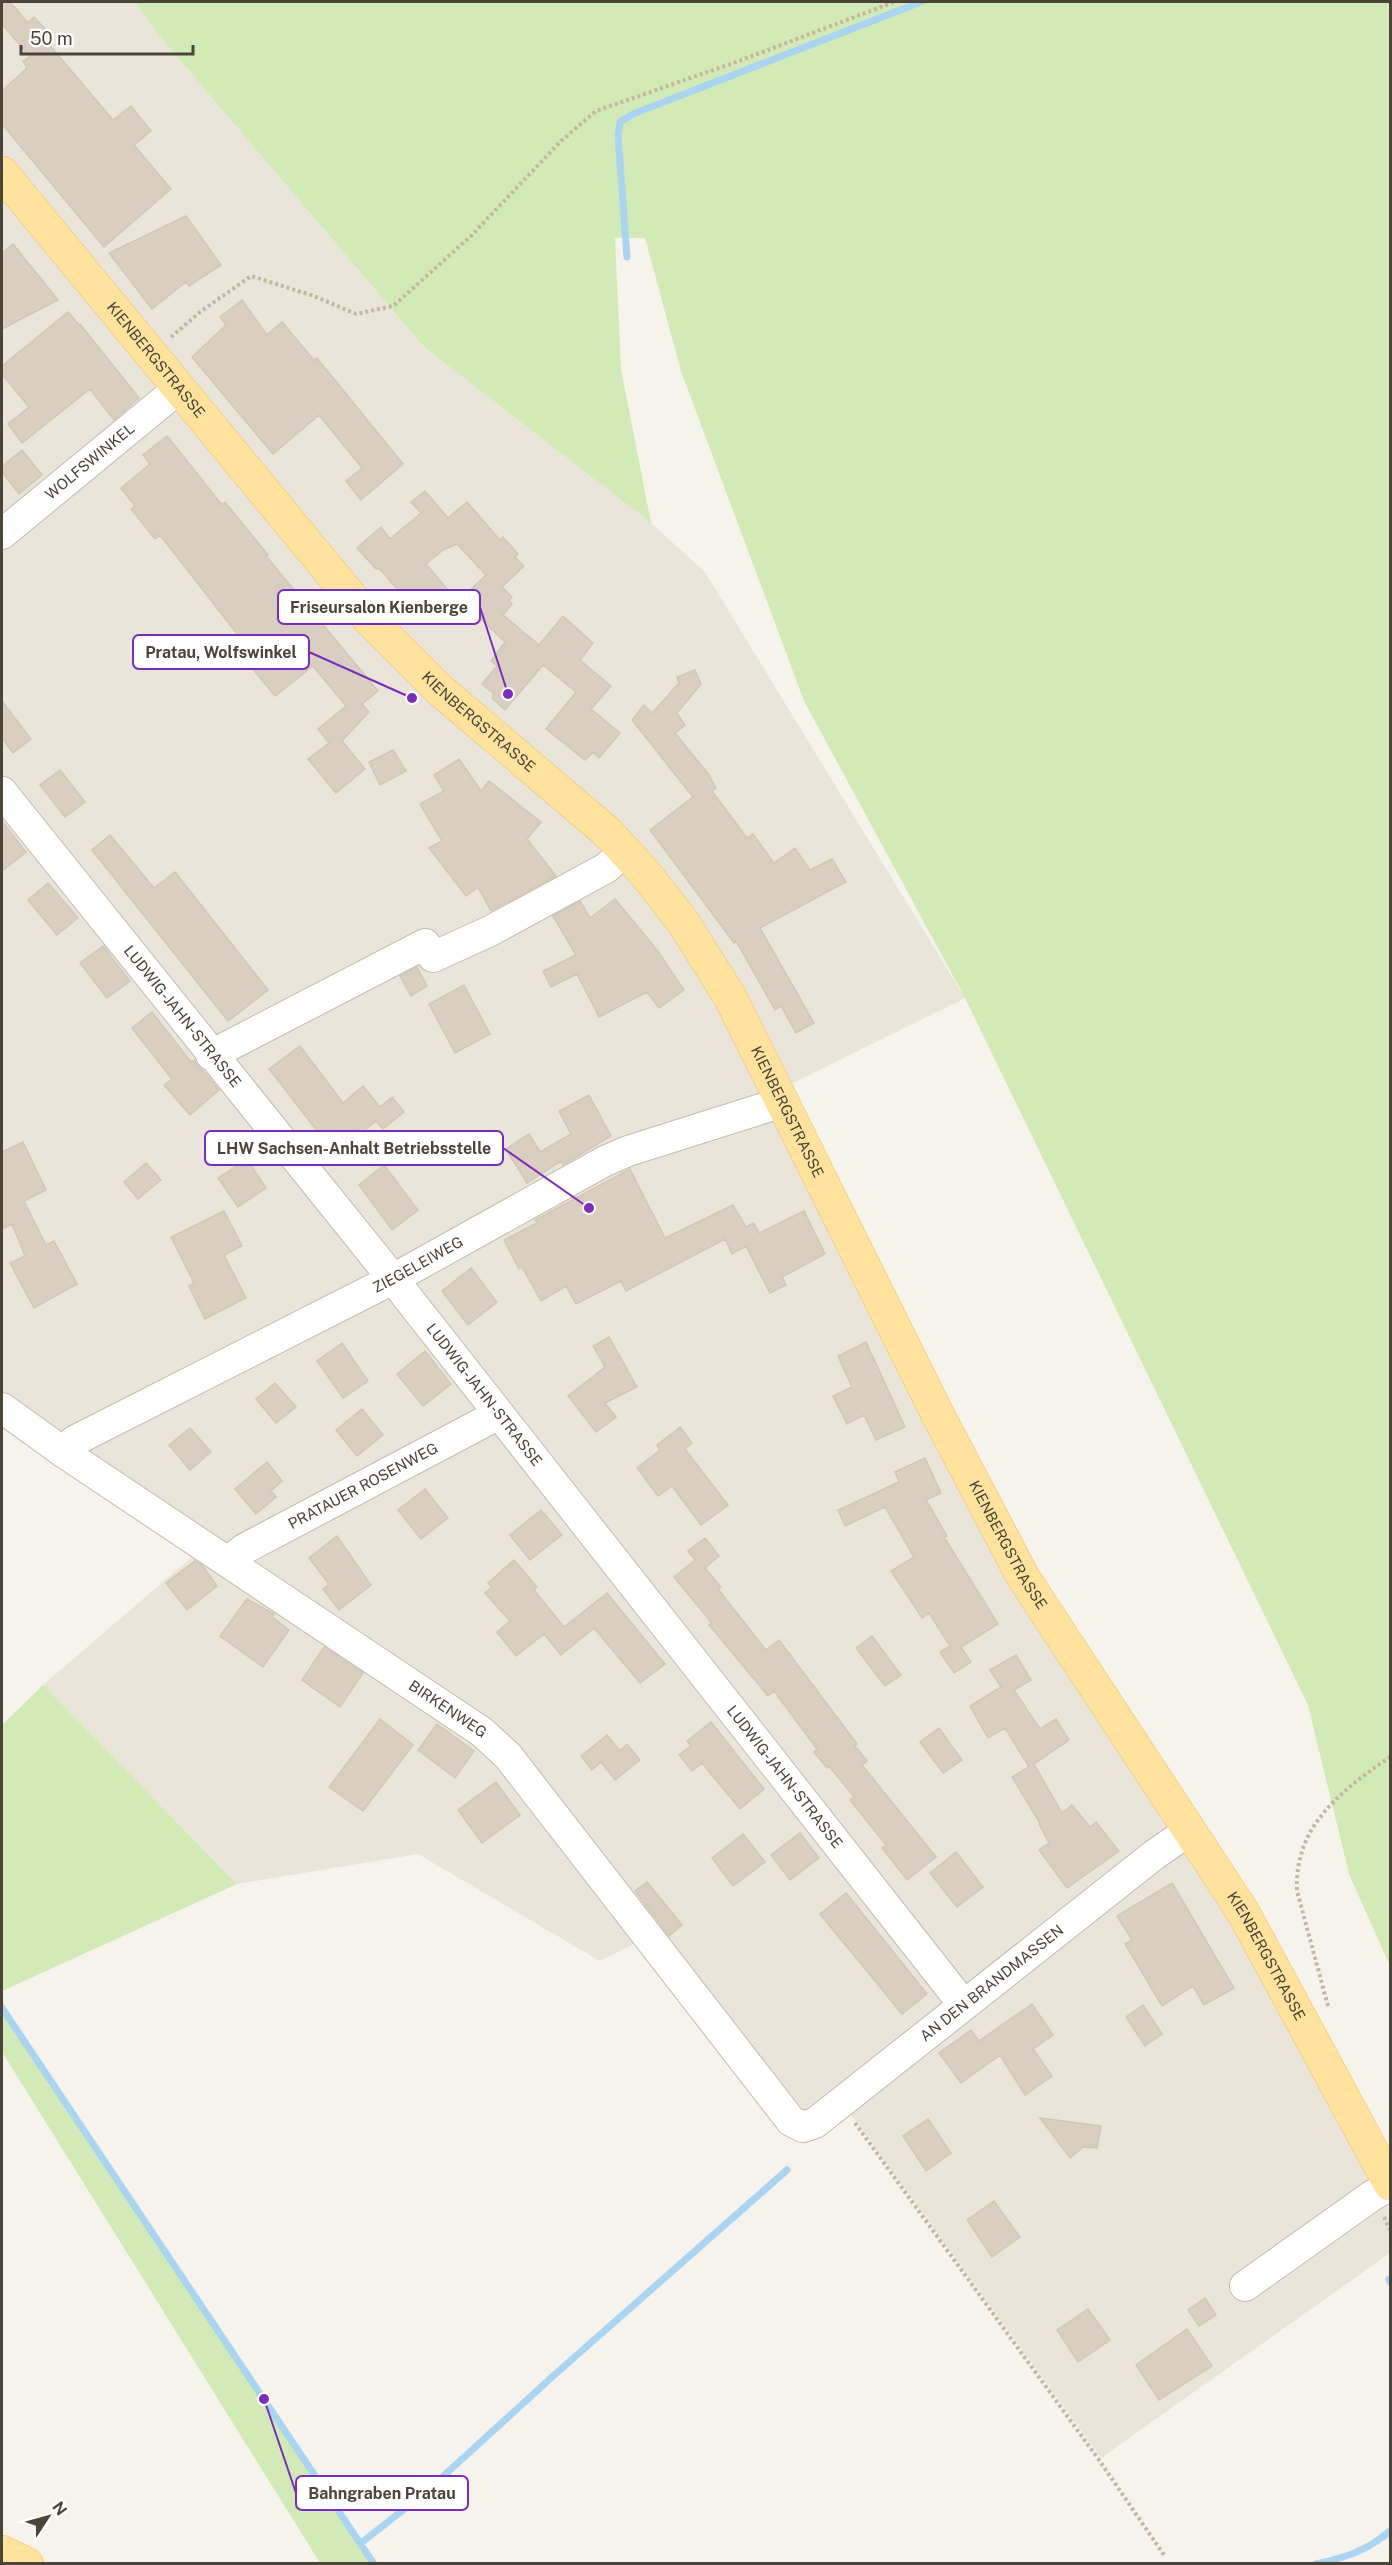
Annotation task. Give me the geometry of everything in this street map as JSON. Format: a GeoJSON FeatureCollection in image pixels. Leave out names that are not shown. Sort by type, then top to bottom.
{"type":"FeatureCollection","features":[{"type":"Feature","properties":{"kind":"main road","name":"KIENBERGSTRASSE"},"geometry":{"type":"LineString","coordinates":[[2,173],[347,594],[398,649],[474,720],[585,813],[625,851],[669,904],[710,963],[783,1102],[933,1404],[1023,1577],[1190,1830],[1265,1950],[1390,2185]]}},
{"type":"Feature","properties":{"kind":"main road"},"geometry":{"type":"LineString","coordinates":[[2,2552],[27,2564]]}},
{"type":"Feature","properties":{"kind":"street","name":"WOLFSWINKEL"},"geometry":{"type":"LineString","coordinates":[[2,534],[178,389]]}},
{"type":"Feature","properties":{"kind":"street","name":"LUDWIG-JAHN-STRASSE"},"geometry":{"type":"LineString","coordinates":[[2,792],[393,1279],[963,2004]]}},
{"type":"Feature","properties":{"kind":"street"},"geometry":{"type":"LineString","coordinates":[[211,1055],[425,944],[433,957],[490,931],[606,868],[625,851]]}},
{"type":"Feature","properties":{"kind":"street","name":"ZIEGELEIWEG"},"geometry":{"type":"LineString","coordinates":[[63,1452],[74,1441],[393,1279],[605,1161],[628,1151],[783,1102]]}},
{"type":"Feature","properties":{"kind":"street","name":"BIRKENWEG"},"geometry":{"type":"LineString","coordinates":[[2,1408],[63,1452],[482,1732],[508,1756],[791,2121]]}},
{"type":"Feature","properties":{"kind":"street","name":"PRATAUER ROSENWEG"},"geometry":{"type":"LineString","coordinates":[[229,1561],[244,1549],[499,1414]]}},
{"type":"Feature","properties":{"kind":"street","name":"AN DEN BRANDMASSEN"},"geometry":{"type":"LineString","coordinates":[[791,2121],[802,2127],[814,2123],[1154,1855],[1190,1830]]}},
{"type":"Feature","properties":{"kind":"street"},"geometry":{"type":"LineString","coordinates":[[1245,2286],[1373,2194],[1390,2185]]}},
{"type":"Feature","properties":{"kind":"path"},"geometry":{"type":"LineString","coordinates":[[150,355],[200,312],[251,276],[314,296],[356,314],[393,306],[470,237],[561,141],[596,111],[739,61],[894,2]]}},
{"type":"Feature","properties":{"kind":"path"},"geometry":{"type":"LineString","coordinates":[[1329,2012],[1297,1891],[1296,1872],[1300,1850],[1315,1822],[1334,1800],[1390,1757]]}},
{"type":"Feature","properties":{"kind":"path"},"geometry":{"type":"LineString","coordinates":[[841,2103],[1099,2460],[1164,2555]]}},
{"type":"Feature","properties":{"kind":"shaded area"},"geometry":{"type":"Polygon","coordinates":[[[2,2],[135,2],[162,39],[424,347],[651,523],[705,572],[965,998],[767,1096],[1205,1876],[1390,2212],[1390,2253],[1101,2458],[841,2101],[809,2111],[793,2110],[635,1943],[600,1961],[418,1854],[237,1884],[43,1685],[215,1537],[2,1393],[2,2]]]}},
{"type":"Feature","properties":{"kind":"green space"},"geometry":{"type":"Polygon","coordinates":[[[135,2],[1390,2],[1390,1966],[1349,1874],[1308,1705],[965,998],[804,701],[681,371],[645,238],[615,238],[621,369],[651,523],[424,347],[162,39],[135,2]]]}},
{"type":"Feature","properties":{"kind":"green space"},"geometry":{"type":"Polygon","coordinates":[[[43,1685],[237,1884],[2,1991],[2,1725],[43,1685]]]}},
{"type":"Feature","properties":{"kind":"green space"},"geometry":{"type":"Polygon","coordinates":[[[2,2002],[371,2563],[320,2563],[2,2052],[2,2002]]]}},
{"type":"Feature","properties":{"kind":"building"},"geometry":{"type":"Polygon","coordinates":[[[2,2],[10,2],[28,23],[34,17],[46,30],[41,35],[113,120],[131,106],[151,131],[134,145],[171,189],[104,247],[2,124],[2,91],[27,68],[23,61],[30,57],[2,24],[2,2]]]}},
{"type":"Feature","properties":{"kind":"building"},"geometry":{"type":"Polygon","coordinates":[[[186,216],[221,265],[189,286],[186,282],[152,309],[109,253],[186,216]]]}},
{"type":"Feature","properties":{"kind":"building"},"geometry":{"type":"Polygon","coordinates":[[[13,244],[58,300],[2,329],[2,253],[13,244]]]}},
{"type":"Feature","properties":{"kind":"building"},"geometry":{"type":"Polygon","coordinates":[[[242,300],[267,335],[282,322],[314,360],[317,358],[403,464],[361,500],[346,481],[362,468],[319,415],[273,454],[192,357],[226,325],[220,317],[242,300]]]}},
{"type":"Feature","properties":{"kind":"building"},"geometry":{"type":"Polygon","coordinates":[[[68,312],[139,398],[114,420],[90,389],[22,443],[8,424],[29,407],[2,374],[2,366],[68,312]]]}},
{"type":"Feature","properties":{"kind":"building"},"geometry":{"type":"Polygon","coordinates":[[[167,436],[222,505],[225,502],[268,555],[266,556],[378,691],[362,704],[369,712],[342,741],[365,769],[336,793],[308,759],[329,743],[318,729],[346,706],[313,666],[275,696],[238,651],[245,644],[160,535],[155,539],[131,509],[135,506],[121,488],[150,464],[143,455],[167,436]]]}},
{"type":"Feature","properties":{"kind":"building"},"geometry":{"type":"Polygon","coordinates":[[[22,450],[42,475],[19,494],[2,472],[2,466],[22,450]]]}},
{"type":"Feature","properties":{"kind":"building"},"geometry":{"type":"Polygon","coordinates":[[[425,491],[448,518],[467,502],[500,540],[503,537],[518,554],[515,557],[524,566],[502,587],[512,597],[509,600],[512,604],[503,615],[539,645],[563,616],[593,643],[580,660],[611,686],[591,709],[620,733],[599,758],[593,752],[585,760],[546,729],[576,692],[543,665],[505,710],[492,698],[494,694],[482,684],[497,666],[491,661],[505,642],[460,600],[486,575],[457,544],[443,550],[426,564],[447,589],[416,616],[380,569],[376,569],[357,548],[381,527],[390,539],[421,513],[411,502],[425,491]]]}},
{"type":"Feature","properties":{"kind":"building"},"geometry":{"type":"Polygon","coordinates":[[[695,670],[701,684],[677,713],[685,725],[675,733],[709,775],[716,788],[712,791],[747,838],[753,834],[774,863],[795,848],[810,870],[832,859],[846,882],[760,928],[814,1023],[796,1033],[781,1006],[775,1010],[736,941],[734,943],[650,830],[693,797],[632,720],[644,705],[652,713],[679,683],[677,677],[695,670]]]}},
{"type":"Feature","properties":{"kind":"building"},"geometry":{"type":"Polygon","coordinates":[[[2,701],[31,739],[13,753],[2,738],[2,701]]]}},
{"type":"Feature","properties":{"kind":"building"},"geometry":{"type":"Polygon","coordinates":[[[393,750],[406,771],[380,785],[369,762],[393,750]]]}},
{"type":"Feature","properties":{"kind":"building"},"geometry":{"type":"Polygon","coordinates":[[[459,759],[481,791],[489,781],[541,822],[527,839],[556,876],[491,911],[478,887],[466,896],[429,848],[442,841],[420,804],[444,791],[434,775],[459,759]]]}},
{"type":"Feature","properties":{"kind":"building"},"geometry":{"type":"Polygon","coordinates":[[[60,770],[85,802],[65,817],[40,785],[60,770]]]}},
{"type":"Feature","properties":{"kind":"building"},"geometry":{"type":"Polygon","coordinates":[[[2,821],[26,852],[2,871],[2,821]]]}},
{"type":"Feature","properties":{"kind":"building"},"geometry":{"type":"Polygon","coordinates":[[[110,835],[154,888],[175,872],[268,990],[228,1021],[92,850],[110,835]]]}},
{"type":"Feature","properties":{"kind":"building"},"geometry":{"type":"Polygon","coordinates":[[[48,883],[78,918],[57,935],[28,900],[48,883]]]}},
{"type":"Feature","properties":{"kind":"building"},"geometry":{"type":"Polygon","coordinates":[[[615,899],[657,950],[684,990],[659,1008],[647,992],[599,1017],[577,974],[551,987],[543,971],[576,955],[553,916],[580,901],[590,918],[615,899]]]}},
{"type":"Feature","properties":{"kind":"building"},"geometry":{"type":"Polygon","coordinates":[[[103,946],[130,981],[107,998],[80,963],[103,946]]]}},
{"type":"Feature","properties":{"kind":"building"},"geometry":{"type":"Polygon","coordinates":[[[417,967],[427,986],[411,996],[400,976],[417,967]]]}},
{"type":"Feature","properties":{"kind":"building"},"geometry":{"type":"Polygon","coordinates":[[[464,985],[490,1034],[455,1053],[429,1004],[464,985]]]}},
{"type":"Feature","properties":{"kind":"building"},"geometry":{"type":"Polygon","coordinates":[[[152,1012],[191,1062],[194,1060],[219,1090],[190,1115],[164,1085],[172,1079],[132,1028],[152,1012]]]}},
{"type":"Feature","properties":{"kind":"building"},"geometry":{"type":"Polygon","coordinates":[[[300,1046],[343,1103],[363,1086],[380,1107],[392,1097],[404,1112],[383,1129],[376,1121],[335,1154],[269,1069],[300,1046]]]}},
{"type":"Feature","properties":{"kind":"building"},"geometry":{"type":"Polygon","coordinates":[[[589,1095],[611,1136],[563,1165],[561,1161],[527,1183],[506,1149],[529,1134],[540,1152],[571,1134],[559,1111],[589,1095]]]}},
{"type":"Feature","properties":{"kind":"building"},"geometry":{"type":"Polygon","coordinates":[[[23,1142],[46,1190],[24,1201],[46,1245],[54,1241],[77,1284],[34,1308],[10,1263],[25,1256],[12,1224],[2,1229],[2,1152],[23,1142]]]}},
{"type":"Feature","properties":{"kind":"building"},"geometry":{"type":"Polygon","coordinates":[[[247,1159],[266,1188],[238,1207],[218,1178],[247,1159]]]}},
{"type":"Feature","properties":{"kind":"building"},"geometry":{"type":"Polygon","coordinates":[[[146,1163],[161,1180],[138,1199],[124,1182],[146,1163]]]}},
{"type":"Feature","properties":{"kind":"building"},"geometry":{"type":"Polygon","coordinates":[[[384,1165],[418,1210],[392,1230],[359,1185],[384,1165]]]}},
{"type":"Feature","properties":{"kind":"building"},"geometry":{"type":"Polygon","coordinates":[[[630,1169],[665,1238],[733,1205],[746,1227],[754,1223],[759,1233],[804,1211],[825,1254],[782,1277],[786,1285],[770,1293],[746,1246],[732,1254],[725,1239],[626,1291],[621,1281],[576,1304],[566,1286],[541,1301],[522,1267],[519,1269],[504,1240],[537,1223],[535,1220],[630,1169]]]}},
{"type":"Feature","properties":{"kind":"building"},"geometry":{"type":"Polygon","coordinates":[[[224,1211],[242,1246],[224,1255],[246,1298],[205,1319],[189,1286],[194,1283],[171,1237],[224,1211]]]}},
{"type":"Feature","properties":{"kind":"building"},"geometry":{"type":"Polygon","coordinates":[[[471,1268],[497,1302],[468,1325],[442,1291],[471,1268]]]}},
{"type":"Feature","properties":{"kind":"building"},"geometry":{"type":"Polygon","coordinates":[[[609,1337],[637,1387],[605,1403],[616,1417],[596,1432],[568,1396],[605,1367],[593,1346],[609,1337]]]}},
{"type":"Feature","properties":{"kind":"building"},"geometry":{"type":"Polygon","coordinates":[[[866,1342],[905,1427],[876,1440],[864,1415],[847,1424],[833,1396],[852,1387],[838,1356],[866,1342]]]}},
{"type":"Feature","properties":{"kind":"building"},"geometry":{"type":"Polygon","coordinates":[[[342,1343],[368,1381],[343,1398],[317,1361],[342,1343]]]}},
{"type":"Feature","properties":{"kind":"building"},"geometry":{"type":"Polygon","coordinates":[[[425,1351],[451,1384],[423,1406],[397,1374],[425,1351]]]}},
{"type":"Feature","properties":{"kind":"building"},"geometry":{"type":"Polygon","coordinates":[[[275,1383],[296,1407],[276,1423],[256,1399],[275,1383]]]}},
{"type":"Feature","properties":{"kind":"building"},"geometry":{"type":"Polygon","coordinates":[[[362,1409],[383,1435],[357,1456],[336,1430],[362,1409]]]}},
{"type":"Feature","properties":{"kind":"building"},"geometry":{"type":"Polygon","coordinates":[[[680,1427],[692,1443],[685,1449],[728,1505],[701,1525],[672,1486],[658,1496],[637,1468],[660,1450],[657,1445],[680,1427]]]}},
{"type":"Feature","properties":{"kind":"building"},"geometry":{"type":"Polygon","coordinates":[[[190,1428],[211,1452],[190,1470],[169,1445],[190,1428]]]}},
{"type":"Feature","properties":{"kind":"building"},"geometry":{"type":"Polygon","coordinates":[[[925,1458],[941,1493],[926,1500],[947,1536],[944,1537],[998,1624],[961,1647],[971,1662],[954,1673],[940,1652],[950,1646],[929,1613],[922,1618],[891,1571],[914,1557],[885,1507],[845,1526],[838,1510],[899,1482],[895,1472],[925,1458]]]}},
{"type":"Feature","properties":{"kind":"building"},"geometry":{"type":"Polygon","coordinates":[[[267,1462],[282,1481],[271,1491],[276,1497],[256,1514],[235,1489],[267,1462]]]}},
{"type":"Feature","properties":{"kind":"building"},"geometry":{"type":"Polygon","coordinates":[[[425,1489],[448,1518],[421,1539],[398,1510],[425,1489]]]}},
{"type":"Feature","properties":{"kind":"building"},"geometry":{"type":"Polygon","coordinates":[[[541,1510],[562,1535],[530,1560],[510,1535],[541,1510]]]}},
{"type":"Feature","properties":{"kind":"building"},"geometry":{"type":"Polygon","coordinates":[[[337,1536],[371,1585],[339,1610],[323,1589],[329,1584],[309,1558],[337,1536]]]}},
{"type":"Feature","properties":{"kind":"building"},"geometry":{"type":"Polygon","coordinates":[[[705,1538],[719,1556],[705,1568],[721,1587],[718,1589],[766,1650],[779,1640],[857,1744],[855,1746],[867,1761],[862,1765],[936,1857],[907,1880],[882,1848],[886,1845],[850,1800],[854,1797],[829,1766],[827,1768],[814,1752],[817,1749],[774,1691],[768,1696],[709,1625],[712,1623],[674,1577],[695,1560],[688,1551],[705,1538]]]}},
{"type":"Feature","properties":{"kind":"building"},"geometry":{"type":"Polygon","coordinates":[[[514,1560],[537,1587],[534,1590],[564,1627],[607,1593],[665,1664],[640,1683],[594,1628],[561,1655],[544,1634],[516,1656],[497,1632],[510,1621],[485,1593],[492,1587],[488,1583],[514,1560]]]}},
{"type":"Feature","properties":{"kind":"building"},"geometry":{"type":"Polygon","coordinates":[[[195,1561],[202,1565],[217,1586],[187,1610],[166,1583],[195,1561]]]}},
{"type":"Feature","properties":{"kind":"building"},"geometry":{"type":"Polygon","coordinates":[[[247,1599],[274,1614],[272,1617],[289,1630],[263,1667],[220,1636],[247,1599]]]}},
{"type":"Feature","properties":{"kind":"building"},"geometry":{"type":"Polygon","coordinates":[[[872,1636],[901,1675],[885,1686],[856,1648],[872,1636]]]}},
{"type":"Feature","properties":{"kind":"building"},"geometry":{"type":"Polygon","coordinates":[[[324,1647],[363,1673],[340,1707],[302,1680],[324,1647]]]}},
{"type":"Feature","properties":{"kind":"building"},"geometry":{"type":"Polygon","coordinates":[[[1016,1655],[1031,1680],[1014,1690],[1040,1729],[1056,1719],[1069,1740],[1034,1764],[1062,1813],[1072,1805],[1090,1827],[1096,1822],[1119,1851],[1067,1888],[1039,1850],[1049,1843],[1040,1823],[1012,1777],[1029,1767],[1005,1728],[988,1738],[970,1706],[1001,1687],[990,1670],[1016,1655]]]}},
{"type":"Feature","properties":{"kind":"building"},"geometry":{"type":"Polygon","coordinates":[[[380,1719],[413,1745],[363,1811],[329,1787],[380,1719]]]}},
{"type":"Feature","properties":{"kind":"building"},"geometry":{"type":"Polygon","coordinates":[[[711,1722],[764,1789],[740,1809],[702,1763],[692,1771],[679,1755],[691,1746],[687,1741],[711,1722]]]}},
{"type":"Feature","properties":{"kind":"building"},"geometry":{"type":"Polygon","coordinates":[[[437,1724],[474,1751],[455,1778],[418,1750],[437,1724]]]}},
{"type":"Feature","properties":{"kind":"building"},"geometry":{"type":"Polygon","coordinates":[[[939,1728],[962,1760],[943,1773],[920,1742],[939,1728]]]}},
{"type":"Feature","properties":{"kind":"building"},"geometry":{"type":"Polygon","coordinates":[[[607,1735],[620,1751],[627,1744],[640,1760],[615,1780],[601,1762],[592,1770],[581,1756],[607,1735]]]}},
{"type":"Feature","properties":{"kind":"building"},"geometry":{"type":"Polygon","coordinates":[[[496,1782],[520,1815],[482,1843],[458,1810],[496,1782]]]}},
{"type":"Feature","properties":{"kind":"building"},"geometry":{"type":"Polygon","coordinates":[[[800,1833],[819,1858],[790,1880],[771,1855],[800,1833]]]}},
{"type":"Feature","properties":{"kind":"building"},"geometry":{"type":"Polygon","coordinates":[[[743,1834],[765,1862],[733,1886],[712,1858],[743,1834]]]}},
{"type":"Feature","properties":{"kind":"building"},"geometry":{"type":"Polygon","coordinates":[[[956,1852],[983,1887],[957,1907],[930,1873],[956,1852]]]}},
{"type":"Feature","properties":{"kind":"building"},"geometry":{"type":"Polygon","coordinates":[[[647,1882],[682,1925],[669,1936],[635,1891],[647,1882]]]}},
{"type":"Feature","properties":{"kind":"building"},"geometry":{"type":"Polygon","coordinates":[[[1172,1883],[1234,1988],[1204,2005],[1193,1986],[1162,2006],[1125,1944],[1132,1940],[1117,1916],[1172,1883]]]}},
{"type":"Feature","properties":{"kind":"building"},"geometry":{"type":"Polygon","coordinates":[[[846,1893],[927,1994],[902,2014],[820,1914],[846,1893]]]}},
{"type":"Feature","properties":{"kind":"building"},"geometry":{"type":"Polygon","coordinates":[[[1032,2004],[1053,2035],[1033,2049],[1052,2076],[1025,2095],[1000,2055],[961,2083],[939,2053],[971,2030],[979,2041],[1032,2004]]]}},
{"type":"Feature","properties":{"kind":"building"},"geometry":{"type":"Polygon","coordinates":[[[1143,2005],[1162,2034],[1145,2046],[1126,2017],[1143,2005]]]}},
{"type":"Feature","properties":{"kind":"building"},"geometry":{"type":"Polygon","coordinates":[[[1040,2118],[1101,2126],[1097,2148],[1083,2147],[1070,2158],[1040,2118]]]}},
{"type":"Feature","properties":{"kind":"building"},"geometry":{"type":"Polygon","coordinates":[[[928,2119],[951,2153],[926,2171],[903,2136],[928,2119]]]}},
{"type":"Feature","properties":{"kind":"building"},"geometry":{"type":"Polygon","coordinates":[[[994,2201],[1020,2237],[992,2257],[967,2220],[994,2201]]]}},
{"type":"Feature","properties":{"kind":"building"},"geometry":{"type":"Polygon","coordinates":[[[1205,2298],[1216,2315],[1199,2326],[1188,2310],[1205,2298]]]}},
{"type":"Feature","properties":{"kind":"building"},"geometry":{"type":"Polygon","coordinates":[[[1088,2309],[1110,2340],[1078,2362],[1057,2330],[1088,2309]]]}},
{"type":"Feature","properties":{"kind":"building"},"geometry":{"type":"Polygon","coordinates":[[[1187,2329],[1212,2366],[1159,2400],[1136,2365],[1187,2329]]]}},
{"type":"Feature","properties":{"kind":"waterway"},"geometry":{"type":"LineString","coordinates":[[627,257],[618,135],[620,122],[633,114],[921,2]]}},
{"type":"Feature","properties":{"kind":"waterway"},"geometry":{"type":"LineString","coordinates":[[2,2008],[374,2564]]}},
{"type":"Feature","properties":{"kind":"waterway"},"geometry":{"type":"LineString","coordinates":[[361,2543],[426,2492],[552,2377],[787,2170]]}},
{"type":"Feature","properties":{"kind":"waterway"},"geometry":{"type":"LineString","coordinates":[[1316,2564],[1356,2552],[1390,2531]]}},
{"type":"Feature","properties":{"kind":"place","name":"Friseursalon Kienberge"},"geometry":{"type":"Point","coordinates":[508,694]}},
{"type":"Feature","properties":{"kind":"place","name":"Pratau, Wolfswinkel"},"geometry":{"type":"Point","coordinates":[412,698]}},
{"type":"Feature","properties":{"kind":"place","name":"LHW Sachsen-Anhalt Betriebsstelle"},"geometry":{"type":"Point","coordinates":[589,1208]}},
{"type":"Feature","properties":{"kind":"place","name":"Bahngraben Pratau"},"geometry":{"type":"Point","coordinates":[264,2399]}}]}
